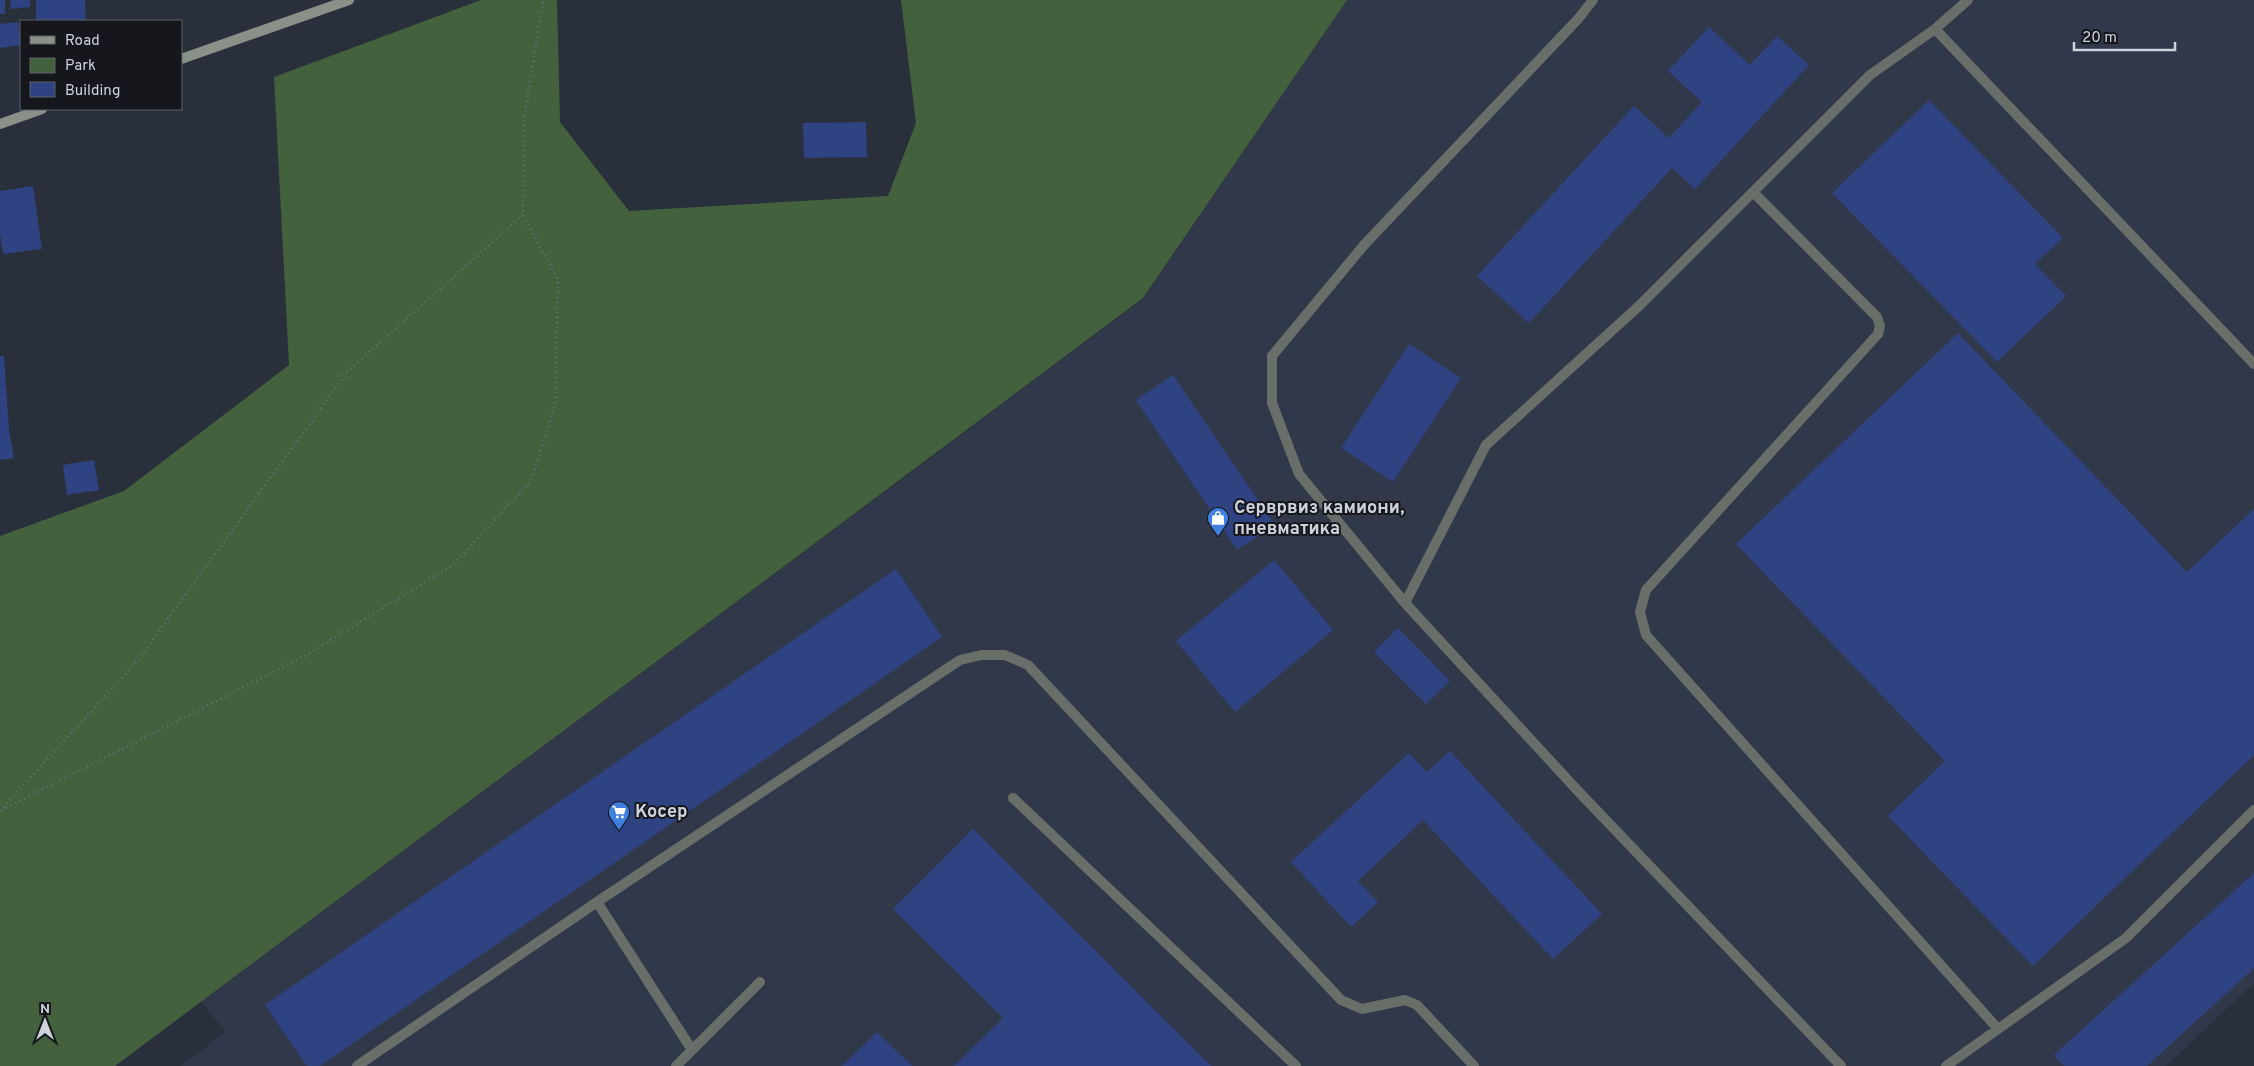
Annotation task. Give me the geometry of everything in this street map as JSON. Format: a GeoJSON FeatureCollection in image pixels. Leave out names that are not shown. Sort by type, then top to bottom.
{"type":"FeatureCollection","features":[{"type":"Feature","properties":{"kind":"street"},"geometry":{"type":"LineString","coordinates":[[182,59],[349,0]]}},
{"type":"Feature","properties":{"kind":"street"},"geometry":{"type":"LineString","coordinates":[[0,124],[39,110]]}},
{"type":"Feature","properties":{"kind":"lane"},"geometry":{"type":"LineString","coordinates":[[1593,0],[1578,19],[1364,245],[1272,356],[1272,403],[1299,474],[1405,603],[1578,791],[1841,1066]]}},
{"type":"Feature","properties":{"kind":"lane"},"geometry":{"type":"LineString","coordinates":[[1405,603],[1486,445],[1640,306],[1870,75],[1935,29],[1968,0]]}},
{"type":"Feature","properties":{"kind":"lane"},"geometry":{"type":"LineString","coordinates":[[1935,29],[2254,364]]}},
{"type":"Feature","properties":{"kind":"lane"},"geometry":{"type":"LineString","coordinates":[[1753,192],[1878,317],[1880,326],[1878,334],[1646,590],[1640,612],[1646,635],[1998,1029]]}},
{"type":"Feature","properties":{"kind":"lane"},"geometry":{"type":"LineString","coordinates":[[357,1066],[597,902],[960,660],[981,655],[1005,655],[1028,665],[1341,1000],[1362,1009],[1405,1000],[1417,1004],[1474,1066]]}},
{"type":"Feature","properties":{"kind":"lane"},"geometry":{"type":"LineString","coordinates":[[1013,798],[1296,1066]]}},
{"type":"Feature","properties":{"kind":"lane"},"geometry":{"type":"LineString","coordinates":[[1946,1066],[2126,938],[2254,810]]}},
{"type":"Feature","properties":{"kind":"lane"},"geometry":{"type":"LineString","coordinates":[[597,902],[692,1050]]}},
{"type":"Feature","properties":{"kind":"lane"},"geometry":{"type":"LineString","coordinates":[[676,1066],[760,982]]}},
{"type":"Feature","properties":{"kind":"path"},"geometry":{"type":"LineString","coordinates":[[0,811],[303,658],[453,565],[531,481],[554,404],[558,280],[523,215],[524,119],[543,0]]}},
{"type":"Feature","properties":{"kind":"path"},"geometry":{"type":"LineString","coordinates":[[0,811],[138,659],[346,372],[523,215]]}},
{"type":"Feature","properties":{"kind":"shaded area"},"geometry":{"type":"Polygon","coordinates":[[[1347,0],[2254,0],[2254,983],[2166,1066],[181,1066],[226,1032],[201,1002],[1143,299],[1347,0]]]}},
{"type":"Feature","properties":{"kind":"green space"},"geometry":{"type":"Polygon","coordinates":[[[481,0],[557,0],[560,122],[629,211],[888,196],[916,123],[901,0],[1347,0],[1143,298],[115,1066],[0,1066],[0,536],[124,491],[289,365],[274,77],[481,0]]]}},
{"type":"Feature","properties":{"kind":"building"},"geometry":{"type":"Polygon","coordinates":[[[0,0],[5,0],[5,14],[0,14],[0,0]]]}},
{"type":"Feature","properties":{"kind":"building"},"geometry":{"type":"Polygon","coordinates":[[[10,0],[30,0],[30,7],[11,9],[10,0]]]}},
{"type":"Feature","properties":{"kind":"building"},"geometry":{"type":"Polygon","coordinates":[[[36,0],[85,0],[86,20],[36,20],[36,0]]]}},
{"type":"Feature","properties":{"kind":"building"},"geometry":{"type":"Polygon","coordinates":[[[18,22],[20,45],[0,48],[0,24],[18,22]]]}},
{"type":"Feature","properties":{"kind":"building"},"geometry":{"type":"Polygon","coordinates":[[[1709,27],[1750,65],[1777,36],[1809,65],[1695,189],[1672,168],[1529,323],[1477,276],[1634,106],[1669,138],[1702,102],[1668,71],[1709,27]]]}},
{"type":"Feature","properties":{"kind":"building"},"geometry":{"type":"Polygon","coordinates":[[[1929,100],[2063,238],[2035,264],[2066,296],[1997,362],[1832,193],[1929,100]]]}},
{"type":"Feature","properties":{"kind":"building"},"geometry":{"type":"Polygon","coordinates":[[[866,122],[867,157],[804,158],[803,123],[866,122]]]}},
{"type":"Feature","properties":{"kind":"building"},"geometry":{"type":"Polygon","coordinates":[[[33,186],[42,249],[3,254],[0,234],[0,191],[33,186]]]}},
{"type":"Feature","properties":{"kind":"building"},"geometry":{"type":"Polygon","coordinates":[[[1958,333],[2187,572],[2254,509],[2254,755],[2033,966],[1888,816],[1945,761],[1736,544],[1958,333]]]}},
{"type":"Feature","properties":{"kind":"building"},"geometry":{"type":"Polygon","coordinates":[[[1409,344],[1461,378],[1393,482],[1341,448],[1409,344]]]}},
{"type":"Feature","properties":{"kind":"building"},"geometry":{"type":"Polygon","coordinates":[[[0,356],[4,356],[9,430],[14,458],[0,460],[0,356]]]}},
{"type":"Feature","properties":{"kind":"building"},"geometry":{"type":"Polygon","coordinates":[[[1173,375],[1275,525],[1237,550],[1136,400],[1173,375]]]}},
{"type":"Feature","properties":{"kind":"building"},"geometry":{"type":"Polygon","coordinates":[[[94,460],[99,490],[67,495],[63,465],[94,460]]]}},
{"type":"Feature","properties":{"kind":"building"},"geometry":{"type":"Polygon","coordinates":[[[1274,560],[1333,630],[1235,712],[1176,641],[1274,560]]]}},
{"type":"Feature","properties":{"kind":"building"},"geometry":{"type":"Polygon","coordinates":[[[896,569],[942,637],[320,1066],[307,1066],[265,1005],[896,569]]]}},
{"type":"Feature","properties":{"kind":"building"},"geometry":{"type":"Polygon","coordinates":[[[1398,628],[1450,681],[1426,704],[1374,652],[1398,628]]]}},
{"type":"Feature","properties":{"kind":"building"},"geometry":{"type":"Polygon","coordinates":[[[1450,751],[1602,914],[1553,959],[1423,820],[1358,881],[1378,902],[1351,927],[1291,862],[1409,753],[1427,772],[1450,751]]]}},
{"type":"Feature","properties":{"kind":"building"},"geometry":{"type":"Polygon","coordinates":[[[973,829],[1211,1066],[954,1066],[1003,1018],[893,909],[973,829]]]}},
{"type":"Feature","properties":{"kind":"building"},"geometry":{"type":"Polygon","coordinates":[[[2254,873],[2254,968],[2147,1066],[2064,1066],[2054,1055],[2254,873]]]}},
{"type":"Feature","properties":{"kind":"building"},"geometry":{"type":"Polygon","coordinates":[[[877,1032],[912,1066],[842,1066],[877,1032]]]}},
{"type":"Feature","properties":{"kind":"place","name":"Серврвиз камиони, пневматика"},"geometry":{"type":"Point","coordinates":[1218,537]}},
{"type":"Feature","properties":{"kind":"place","name":"Косер"},"geometry":{"type":"Point","coordinates":[619,831]}}]}
